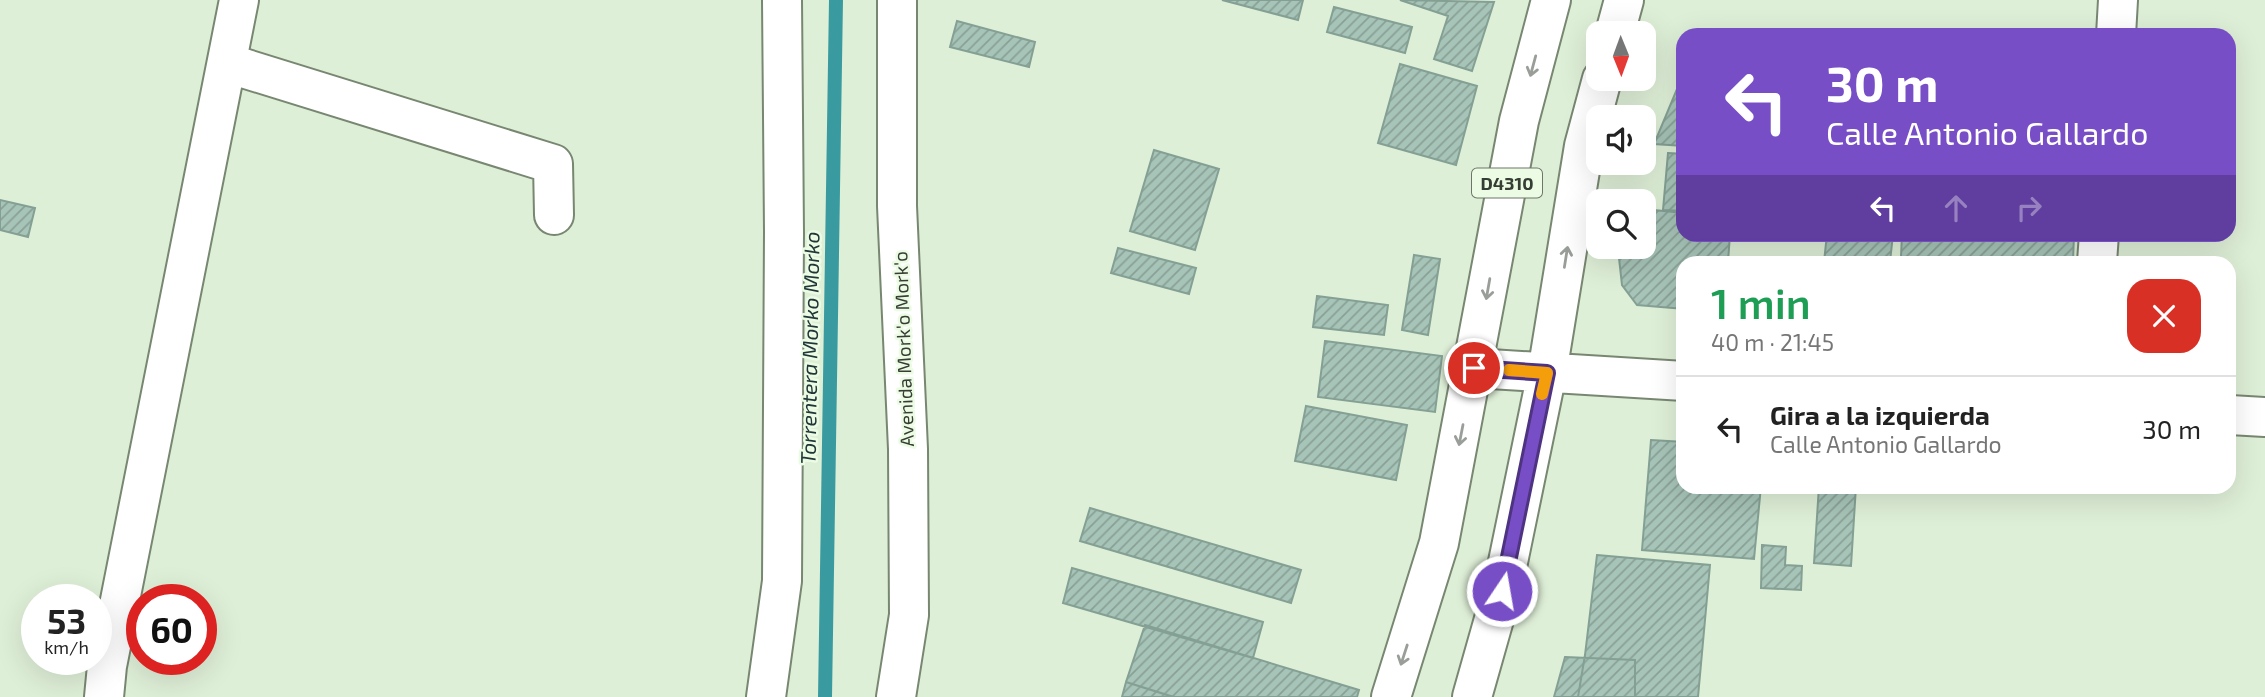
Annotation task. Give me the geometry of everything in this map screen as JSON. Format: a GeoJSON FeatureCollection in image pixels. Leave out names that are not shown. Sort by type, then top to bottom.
{"type":"FeatureCollection","features":[{"type":"Feature","properties":{"kind":"street"},"geometry":{"type":"LineString","coordinates":[[104,697],[107,666],[239,0]]}},
{"type":"Feature","properties":{"kind":"street"},"geometry":{"type":"LineString","coordinates":[[766,697],[782,581],[782,0]]}},
{"type":"Feature","properties":{"kind":"street","name":"Avenida Mork'o Mork'o"},"geometry":{"type":"LineString","coordinates":[[896,697],[909,615],[908,449],[897,206],[897,0]]}},
{"type":"Feature","properties":{"kind":"street","name":"D4310"},"geometry":{"type":"LineString","coordinates":[[1391,697],[1439,543],[1474,368],[1518,121],[1551,0]]}},
{"type":"Feature","properties":{"kind":"street"},"geometry":{"type":"LineString","coordinates":[[1618,21],[1624,0]]}},
{"type":"Feature","properties":{"kind":"street"},"geometry":{"type":"LineString","coordinates":[[2116,28],[2118,0]]}},
{"type":"Feature","properties":{"kind":"street"},"geometry":{"type":"LineString","coordinates":[[227,63],[553,164],[554,215]]}},
{"type":"Feature","properties":{"kind":"street"},"geometry":{"type":"LineString","coordinates":[[1472,697],[1502,591],[1547,373],[1584,146],[1599,91]]}},
{"type":"Feature","properties":{"kind":"street"},"geometry":{"type":"LineString","coordinates":[[1474,368],[1676,381]]}},
{"type":"Feature","properties":{"kind":"street"},"geometry":{"type":"LineString","coordinates":[[2236,415],[2265,417]]}},
{"type":"Feature","properties":{"kind":"building"},"geometry":{"type":"Polygon","coordinates":[[[1222,0],[1303,0],[1298,20],[1222,0]]]}},
{"type":"Feature","properties":{"kind":"building"},"geometry":{"type":"Polygon","coordinates":[[[1400,0],[1494,2],[1472,71],[1434,59],[1448,16],[1400,0]]]}},
{"type":"Feature","properties":{"kind":"building"},"geometry":{"type":"Polygon","coordinates":[[[1334,7],[1412,27],[1405,53],[1327,32],[1334,7]]]}},
{"type":"Feature","properties":{"kind":"building"},"geometry":{"type":"Polygon","coordinates":[[[957,21],[1035,42],[1029,67],[950,47],[957,21]]]}},
{"type":"Feature","properties":{"kind":"building"},"geometry":{"type":"Polygon","coordinates":[[[1400,64],[1477,86],[1456,165],[1378,143],[1400,64]]]}},
{"type":"Feature","properties":{"kind":"building"},"geometry":{"type":"Polygon","coordinates":[[[1676,91],[1676,145],[1656,144],[1656,139],[1676,91]]]}},
{"type":"Feature","properties":{"kind":"building"},"geometry":{"type":"Polygon","coordinates":[[[1154,150],[1219,169],[1195,250],[1130,231],[1154,150]]]}},
{"type":"Feature","properties":{"kind":"building"},"geometry":{"type":"Polygon","coordinates":[[[1668,153],[1676,154],[1676,211],[1663,210],[1668,153]]]}},
{"type":"Feature","properties":{"kind":"building"},"geometry":{"type":"Polygon","coordinates":[[[0,200],[35,208],[28,237],[0,230],[0,200]]]}},
{"type":"Feature","properties":{"kind":"building"},"geometry":{"type":"Polygon","coordinates":[[[1656,210],[1676,212],[1676,242],[1729,242],[1728,256],[1676,256],[1676,308],[1637,305],[1622,285],[1619,259],[1656,259],[1656,210]]]}},
{"type":"Feature","properties":{"kind":"building"},"geometry":{"type":"Polygon","coordinates":[[[1826,242],[1892,242],[1891,256],[1825,256],[1826,242]]]}},
{"type":"Feature","properties":{"kind":"building"},"geometry":{"type":"Polygon","coordinates":[[[1902,242],[2074,242],[2073,256],[1901,256],[1902,242]]]}},
{"type":"Feature","properties":{"kind":"building"},"geometry":{"type":"Polygon","coordinates":[[[1118,248],[1196,268],[1189,294],[1111,273],[1118,248]]]}},
{"type":"Feature","properties":{"kind":"building"},"geometry":{"type":"Polygon","coordinates":[[[1414,255],[1440,259],[1428,335],[1402,330],[1414,255]]]}},
{"type":"Feature","properties":{"kind":"building"},"geometry":{"type":"Polygon","coordinates":[[[1317,296],[1388,305],[1384,335],[1313,327],[1317,296]]]}},
{"type":"Feature","properties":{"kind":"building"},"geometry":{"type":"Polygon","coordinates":[[[1325,341],[1442,356],[1435,412],[1318,397],[1325,341]]]}},
{"type":"Feature","properties":{"kind":"building"},"geometry":{"type":"Polygon","coordinates":[[[1306,406],[1407,425],[1396,480],[1295,461],[1306,406]]]}},
{"type":"Feature","properties":{"kind":"building"},"geometry":{"type":"Polygon","coordinates":[[[1651,440],[1676,442],[1676,494],[1760,494],[1754,559],[1642,550],[1651,440]]]}},
{"type":"Feature","properties":{"kind":"building"},"geometry":{"type":"Polygon","coordinates":[[[1818,494],[1856,494],[1851,566],[1814,563],[1818,494]]]}},
{"type":"Feature","properties":{"kind":"building"},"geometry":{"type":"Polygon","coordinates":[[[1090,508],[1301,570],[1291,603],[1080,541],[1090,508]]]}},
{"type":"Feature","properties":{"kind":"building"},"geometry":{"type":"Polygon","coordinates":[[[1762,545],[1786,547],[1785,565],[1802,566],[1801,590],[1761,588],[1762,545]]]}},
{"type":"Feature","properties":{"kind":"building"},"geometry":{"type":"Polygon","coordinates":[[[1597,555],[1710,565],[1698,697],[1578,697],[1597,555]]]}},
{"type":"Feature","properties":{"kind":"building"},"geometry":{"type":"Polygon","coordinates":[[[1072,568],[1263,622],[1253,658],[1063,603],[1072,568]]]}},
{"type":"Feature","properties":{"kind":"building"},"geometry":{"type":"Polygon","coordinates":[[[1145,625],[1359,690],[1357,697],[1174,697],[1126,682],[1145,625]]]}},
{"type":"Feature","properties":{"kind":"building"},"geometry":{"type":"Polygon","coordinates":[[[1565,657],[1635,660],[1635,697],[1554,697],[1565,657]]]}},
{"type":"Feature","properties":{"kind":"building"},"geometry":{"type":"Polygon","coordinates":[[[1126,682],[1173,697],[1122,697],[1126,682]]]}},
{"type":"Feature","properties":{"kind":"waterway","name":"Torrentera Morko Morko"},"geometry":{"type":"LineString","coordinates":[[825,697],[836,0]]}},
{"type":"Feature","properties":{"kind":"slow traffic"},"geometry":{"type":"LineString","coordinates":[[1509,370],[1547,373],[1542,394]]}},
{"type":"Feature","properties":{"kind":"route"},"geometry":{"type":"LineString","coordinates":[[1474,368],[1547,373],[1502,591]]}}]}
